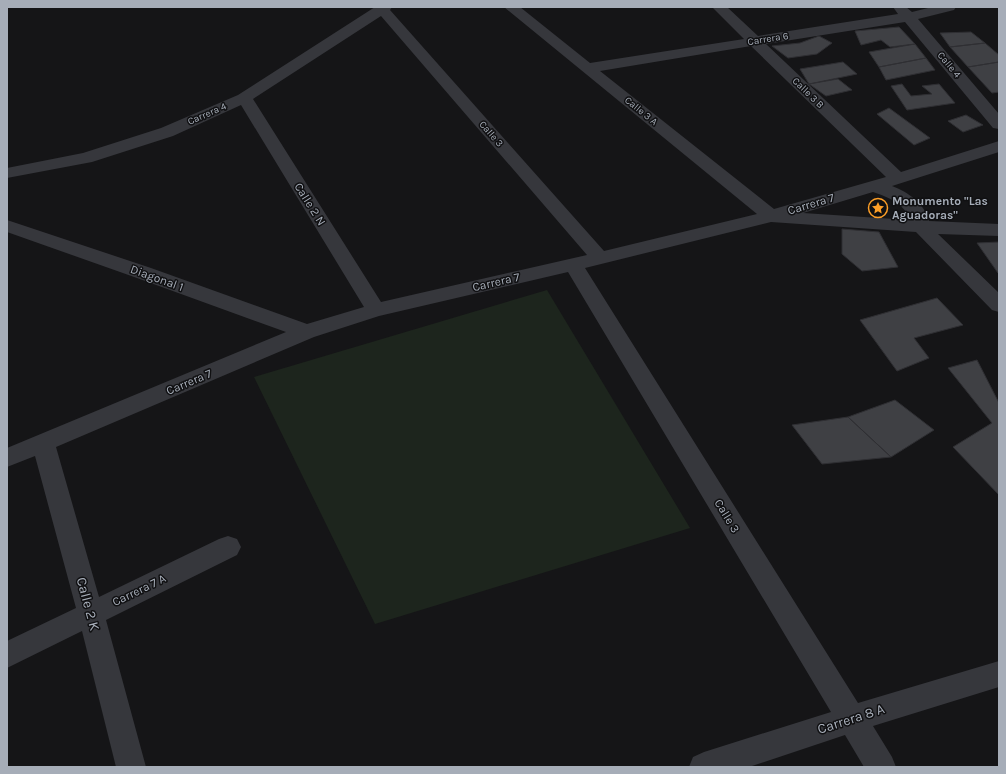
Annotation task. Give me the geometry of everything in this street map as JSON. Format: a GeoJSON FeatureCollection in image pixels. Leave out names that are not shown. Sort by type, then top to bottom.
{"type":"FeatureCollection","features":[{"type":"Feature","properties":{"kind":"street","name":"Calle 3 B"},"geometry":{"type":"LineString","coordinates":[[719,7],[898,179]]}},
{"type":"Feature","properties":{"kind":"street","name":"Carrera 6"},"geometry":{"type":"LineString","coordinates":[[587,68],[755,41],[904,12],[949,7]]}},
{"type":"Feature","properties":{"kind":"street","name":"Carrera 4"},"geometry":{"type":"LineString","coordinates":[[7,173],[86,158],[167,132],[244,98],[383,8]]}},
{"type":"Feature","properties":{"kind":"street","name":"Calle 3"},"geometry":{"type":"LineString","coordinates":[[383,8],[600,258]]}},
{"type":"Feature","properties":{"kind":"street","name":"Calle 3 A"},"geometry":{"type":"LineString","coordinates":[[519,9],[587,68],[772,216]]}},
{"type":"Feature","properties":{"kind":"street","name":"Calle 4"},"geometry":{"type":"LineString","coordinates":[[904,12],[999,124]]}},
{"type":"Feature","properties":{"kind":"street","name":"Calle 2 N"},"geometry":{"type":"LineString","coordinates":[[244,98],[376,310]]}},
{"type":"Feature","properties":{"kind":"street","name":"Carrera 7"},"geometry":{"type":"LineString","coordinates":[[7,458],[307,332],[376,310],[574,265],[772,216],[898,179],[999,146]]}},
{"type":"Feature","properties":{"kind":"street"},"geometry":{"type":"LineString","coordinates":[[873,186],[898,195],[908,202],[918,214],[921,226],[999,306]]}},
{"type":"Feature","properties":{"kind":"street"},"geometry":{"type":"LineString","coordinates":[[772,216],[999,230]]}},
{"type":"Feature","properties":{"kind":"street","name":"Diagonal 1"},"geometry":{"type":"LineString","coordinates":[[7,226],[144,273],[307,332]]}},
{"type":"Feature","properties":{"kind":"street","name":"Calle 3"},"geometry":{"type":"LineString","coordinates":[[574,265],[881,767]]}},
{"type":"Feature","properties":{"kind":"street","name":"Calle 2 K"},"geometry":{"type":"LineString","coordinates":[[43,442],[91,614],[131,767]]}},
{"type":"Feature","properties":{"kind":"street","name":"Carrera 7 A"},"geometry":{"type":"LineString","coordinates":[[7,655],[228,547]]}},
{"type":"Feature","properties":{"kind":"street","name":"Carrera 8 A"},"geometry":{"type":"LineString","coordinates":[[704,767],[852,719],[999,674]]}},
{"type":"Feature","properties":{"kind":"shaded area"},"geometry":{"type":"Polygon","coordinates":[[[547,290],[690,528],[375,624],[254,377],[547,290]]]}},
{"type":"Feature","properties":{"kind":"building"},"geometry":{"type":"Polygon","coordinates":[[[899,27],[915,44],[890,47],[881,40],[861,45],[855,31],[899,27]]]}},
{"type":"Feature","properties":{"kind":"building"},"geometry":{"type":"Polygon","coordinates":[[[971,32],[985,43],[950,47],[940,33],[971,32]]]}},
{"type":"Feature","properties":{"kind":"building"},"geometry":{"type":"Polygon","coordinates":[[[819,36],[832,43],[817,54],[788,58],[772,46],[800,43],[819,36]]]}},
{"type":"Feature","properties":{"kind":"building"},"geometry":{"type":"Polygon","coordinates":[[[985,43],[999,55],[999,62],[968,67],[950,47],[985,43]]]}},
{"type":"Feature","properties":{"kind":"building"},"geometry":{"type":"Polygon","coordinates":[[[915,44],[926,58],[879,67],[869,52],[915,44]]]}},
{"type":"Feature","properties":{"kind":"building"},"geometry":{"type":"Polygon","coordinates":[[[926,58],[935,70],[886,80],[879,67],[926,58]]]}},
{"type":"Feature","properties":{"kind":"building"},"geometry":{"type":"Polygon","coordinates":[[[843,62],[857,74],[809,84],[800,69],[843,62]]]}},
{"type":"Feature","properties":{"kind":"building"},"geometry":{"type":"Polygon","coordinates":[[[999,62],[999,92],[992,93],[968,67],[999,62]]]}},
{"type":"Feature","properties":{"kind":"building"},"geometry":{"type":"Polygon","coordinates":[[[838,79],[852,90],[826,96],[809,84],[838,79]]]}},
{"type":"Feature","properties":{"kind":"building"},"geometry":{"type":"Polygon","coordinates":[[[902,84],[911,96],[932,94],[922,86],[939,84],[955,103],[907,110],[891,86],[902,84]]]}},
{"type":"Feature","properties":{"kind":"building"},"geometry":{"type":"Polygon","coordinates":[[[889,108],[930,138],[914,145],[877,114],[889,108]]]}},
{"type":"Feature","properties":{"kind":"building"},"geometry":{"type":"Polygon","coordinates":[[[966,115],[983,125],[963,132],[948,121],[966,115]]]}},
{"type":"Feature","properties":{"kind":"building"},"geometry":{"type":"Polygon","coordinates":[[[842,229],[879,232],[898,267],[862,271],[842,254],[842,229]]]}},
{"type":"Feature","properties":{"kind":"building"},"geometry":{"type":"Polygon","coordinates":[[[999,242],[999,273],[998,273],[977,243],[999,242]]]}},
{"type":"Feature","properties":{"kind":"building"},"geometry":{"type":"Polygon","coordinates":[[[937,298],[963,325],[914,338],[929,358],[897,371],[860,320],[937,298]]]}},
{"type":"Feature","properties":{"kind":"building"},"geometry":{"type":"Polygon","coordinates":[[[977,360],[999,403],[999,495],[953,447],[992,423],[948,368],[977,360]]]}},
{"type":"Feature","properties":{"kind":"building"},"geometry":{"type":"Polygon","coordinates":[[[895,400],[934,430],[891,457],[848,417],[895,400]]]}},
{"type":"Feature","properties":{"kind":"building"},"geometry":{"type":"Polygon","coordinates":[[[848,417],[891,457],[822,464],[792,425],[848,417]]]}},
{"type":"Feature","properties":{"kind":"place","name":"Monumento \"Las Aguadoras\""},"geometry":{"type":"Point","coordinates":[878,208]}}]}
